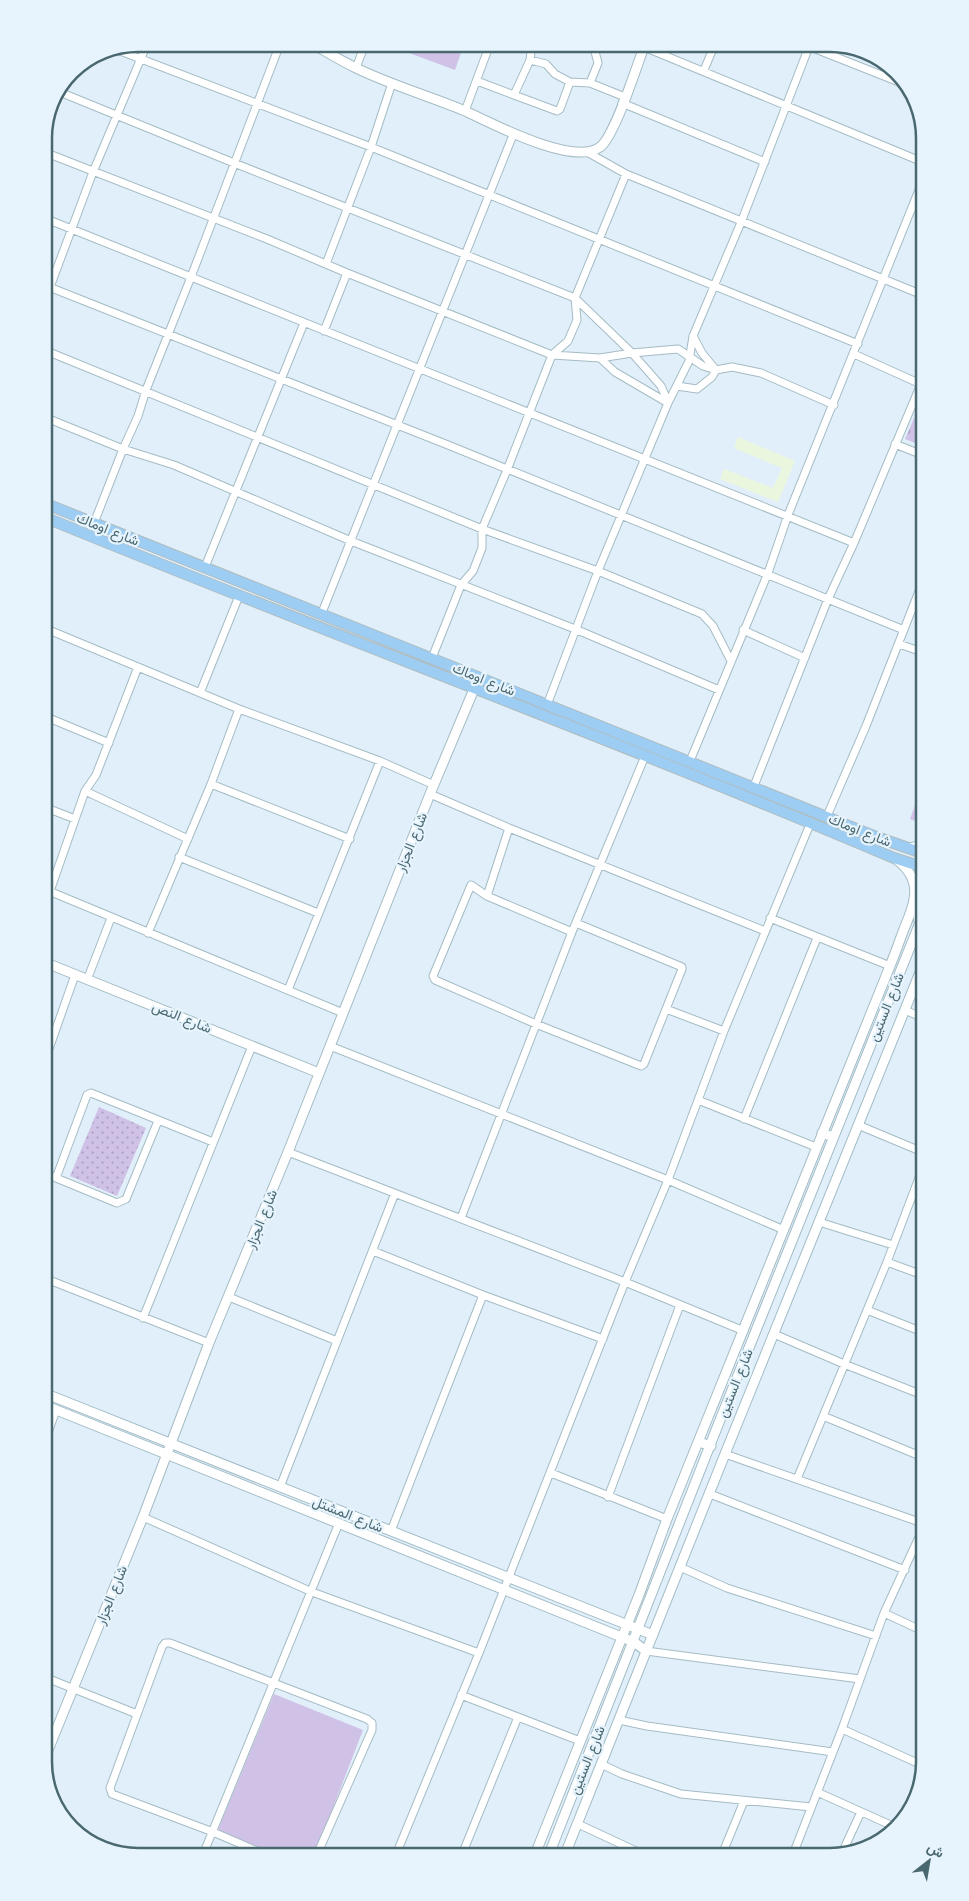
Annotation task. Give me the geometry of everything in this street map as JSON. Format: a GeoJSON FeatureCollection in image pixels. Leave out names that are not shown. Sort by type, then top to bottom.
{"type":"FeatureCollection","features":[{"type":"Feature","properties":{"kind":"main road"},"geometry":{"type":"LineString","coordinates":[[328,52],[356,68],[465,111],[513,135],[562,150],[587,152],[599,148],[606,139],[642,53]]}},
{"type":"Feature","properties":{"kind":"main road","name":"شارع اوماك"},"geometry":{"type":"LineString","coordinates":[[53,507],[916,851]]}},
{"type":"Feature","properties":{"kind":"main road","name":"شارع اوماك"},"geometry":{"type":"LineString","coordinates":[[53,521],[811,822],[894,858],[916,865]]}},
{"type":"Feature","properties":{"kind":"main road","name":"شارع الجزار"},"geometry":{"type":"LineString","coordinates":[[52,1741],[143,1517],[209,1343],[479,677]]}},
{"type":"Feature","properties":{"kind":"main road"},"geometry":{"type":"LineString","coordinates":[[538,1848],[627,1625],[667,1519],[916,899],[913,879],[901,863],[894,858]]}},
{"type":"Feature","properties":{"kind":"main road","name":"شارع الستين"},"geometry":{"type":"LineString","coordinates":[[551,1848],[833,1137],[916,933]]}},
{"type":"Feature","properties":{"kind":"main road","name":"شارع النص"},"geometry":{"type":"LineString","coordinates":[[52,966],[319,1073]]}},
{"type":"Feature","properties":{"kind":"main road","name":"شارع الستين"},"geometry":{"type":"LineString","coordinates":[[568,1848],[725,1454],[916,982]]}},
{"type":"Feature","properties":{"kind":"main road"},"geometry":{"type":"LineString","coordinates":[[822,1132],[833,1137]]}},
{"type":"Feature","properties":{"kind":"main road"},"geometry":{"type":"LineString","coordinates":[[792,1242],[808,1248]]}},
{"type":"Feature","properties":{"kind":"main road"},"geometry":{"type":"LineString","coordinates":[[784,1260],[801,1267]]}},
{"type":"Feature","properties":{"kind":"main road","name":"شارع المشتل"},"geometry":{"type":"LineString","coordinates":[[52,1396],[653,1635]]}},
{"type":"Feature","properties":{"kind":"main road","name":"شارع المشتل"},"geometry":{"type":"LineString","coordinates":[[52,1408],[622,1637],[634,1642],[646,1651]]}},
{"type":"Feature","properties":{"kind":"main road"},"geometry":{"type":"LineString","coordinates":[[699,1442],[710,1446]]}},
{"type":"Feature","properties":{"kind":"main road"},"geometry":{"type":"LineString","coordinates":[[552,1845],[557,1848]]}},
{"type":"Feature","properties":{"kind":"street"},"geometry":{"type":"LineString","coordinates":[[53,272],[144,52]]}},
{"type":"Feature","properties":{"kind":"street"},"geometry":{"type":"LineString","coordinates":[[94,523],[138,416],[146,390],[277,52]]}},
{"type":"Feature","properties":{"kind":"street"},"geometry":{"type":"LineString","coordinates":[[356,68],[362,52]]}},
{"type":"Feature","properties":{"kind":"street"},"geometry":{"type":"LineString","coordinates":[[465,111],[487,52]]}},
{"type":"Feature","properties":{"kind":"street"},"geometry":{"type":"LineString","coordinates":[[127,53],[258,102],[858,344]]}},
{"type":"Feature","properties":{"kind":"street"},"geometry":{"type":"LineString","coordinates":[[514,95],[530,60],[531,53]]}},
{"type":"Feature","properties":{"kind":"street"},"geometry":{"type":"LineString","coordinates":[[590,83],[598,63],[595,53]]}},
{"type":"Feature","properties":{"kind":"street"},"geometry":{"type":"LineString","coordinates":[[663,53],[916,159]]}},
{"type":"Feature","properties":{"kind":"street"},"geometry":{"type":"LineString","coordinates":[[704,70],[711,53]]}},
{"type":"Feature","properties":{"kind":"street"},"geometry":{"type":"LineString","coordinates":[[547,705],[598,571],[646,460],[668,402],[690,358],[693,336],[765,162],[804,53]]}},
{"type":"Feature","properties":{"kind":"street"},"geometry":{"type":"LineString","coordinates":[[827,53],[892,79]]}},
{"type":"Feature","properties":{"kind":"street"},"geometry":{"type":"LineString","coordinates":[[530,60],[546,64],[555,74],[570,82],[590,83],[623,100],[765,162]]}},
{"type":"Feature","properties":{"kind":"street"},"geometry":{"type":"LineString","coordinates":[[477,81],[557,111],[560,109],[570,82]]}},
{"type":"Feature","properties":{"kind":"street"},"geometry":{"type":"LineString","coordinates":[[326,264],[371,147],[392,83]]}},
{"type":"Feature","properties":{"kind":"street"},"geometry":{"type":"LineString","coordinates":[[65,94],[234,164],[575,298],[632,354],[661,386],[668,402]]}},
{"type":"Feature","properties":{"kind":"street"},"geometry":{"type":"LineString","coordinates":[[321,615],[513,135]]}},
{"type":"Feature","properties":{"kind":"street"},"geometry":{"type":"LineString","coordinates":[[587,152],[626,174],[916,292]]}},
{"type":"Feature","properties":{"kind":"street"},"geometry":{"type":"LineString","coordinates":[[53,156],[552,354],[600,358],[678,349],[703,366],[716,370],[732,367],[761,373],[834,405]]}},
{"type":"Feature","properties":{"kind":"street"},"geometry":{"type":"LineString","coordinates":[[432,658],[461,585],[473,571],[482,548],[482,529],[508,470],[552,354],[568,341],[577,320],[575,298],[626,174]]}},
{"type":"Feature","properties":{"kind":"street"},"geometry":{"type":"LineString","coordinates":[[690,761],[768,573],[788,515],[916,198]]}},
{"type":"Feature","properties":{"kind":"street"},"geometry":{"type":"LineString","coordinates":[[53,222],[854,543]]}},
{"type":"Feature","properties":{"kind":"street"},"geometry":{"type":"LineString","coordinates":[[324,331],[347,273]]}},
{"type":"Feature","properties":{"kind":"street"},"geometry":{"type":"LineString","coordinates":[[53,288],[768,573],[904,630]]}},
{"type":"Feature","properties":{"kind":"street"},"geometry":{"type":"LineString","coordinates":[[205,567],[304,322]]}},
{"type":"Feature","properties":{"kind":"street"},"geometry":{"type":"LineString","coordinates":[[693,336],[702,353],[716,370]]}},
{"type":"Feature","properties":{"kind":"street"},"geometry":{"type":"LineString","coordinates":[[53,353],[482,529],[598,571],[702,614],[713,626],[731,661]]}},
{"type":"Feature","properties":{"kind":"street"},"geometry":{"type":"LineString","coordinates":[[854,354],[916,382]]}},
{"type":"Feature","properties":{"kind":"street"},"geometry":{"type":"LineString","coordinates":[[600,358],[614,372],[668,402]]}},
{"type":"Feature","properties":{"kind":"street"},"geometry":{"type":"LineString","coordinates":[[677,386],[697,389],[712,377],[716,370]]}},
{"type":"Feature","properties":{"kind":"street"},"geometry":{"type":"LineString","coordinates":[[754,786],[828,599],[916,400]]}},
{"type":"Feature","properties":{"kind":"street"},"geometry":{"type":"LineString","coordinates":[[53,421],[123,449],[174,465],[235,493],[351,541],[575,629],[719,690]]}},
{"type":"Feature","properties":{"kind":"street"},"geometry":{"type":"LineString","coordinates":[[895,444],[916,452]]}},
{"type":"Feature","properties":{"kind":"street"},"geometry":{"type":"LineString","coordinates":[[200,693],[239,596]]}},
{"type":"Feature","properties":{"kind":"street"},"geometry":{"type":"LineString","coordinates":[[827,816],[916,604]]}},
{"type":"Feature","properties":{"kind":"street"},"geometry":{"type":"LineString","coordinates":[[743,630],[805,658]]}},
{"type":"Feature","properties":{"kind":"street"},"geometry":{"type":"LineString","coordinates":[[53,632],[238,709],[380,761],[432,790],[510,828],[765,931]]}},
{"type":"Feature","properties":{"kind":"street"},"geometry":{"type":"LineString","coordinates":[[899,644],[916,650]]}},
{"type":"Feature","properties":{"kind":"street"},"geometry":{"type":"LineString","coordinates":[[53,879],[63,857],[85,791],[96,775],[138,667]]}},
{"type":"Feature","properties":{"kind":"street"},"geometry":{"type":"LineString","coordinates":[[148,934],[211,784],[238,709]]}},
{"type":"Feature","properties":{"kind":"street"},"geometry":{"type":"LineString","coordinates":[[53,720],[109,743]]}},
{"type":"Feature","properties":{"kind":"street"},"geometry":{"type":"LineString","coordinates":[[461,1218],[572,932],[645,756]]}},
{"type":"Feature","properties":{"kind":"street"},"geometry":{"type":"LineString","coordinates":[[288,990],[380,761]]}},
{"type":"Feature","properties":{"kind":"street"},"geometry":{"type":"LineString","coordinates":[[211,784],[350,839]]}},
{"type":"Feature","properties":{"kind":"street"},"geometry":{"type":"LineString","coordinates":[[85,791],[188,839]]}},
{"type":"Feature","properties":{"kind":"street"},"geometry":{"type":"LineString","coordinates":[[53,810],[75,818]]}},
{"type":"Feature","properties":{"kind":"street"},"geometry":{"type":"LineString","coordinates":[[400,1848],[507,1577],[551,1473],[625,1282],[668,1180],[724,1031],[811,822]]}},
{"type":"Feature","properties":{"kind":"street"},"geometry":{"type":"LineString","coordinates":[[487,896],[510,828]]}},
{"type":"Feature","properties":{"kind":"street"},"geometry":{"type":"LineString","coordinates":[[906,848],[916,846]]}},
{"type":"Feature","properties":{"kind":"street"},"geometry":{"type":"LineString","coordinates":[[179,857],[318,913]]}},
{"type":"Feature","properties":{"kind":"street"},"geometry":{"type":"LineString","coordinates":[[572,932],[487,896],[471,885],[433,976],[435,980],[536,1024],[641,1066],[644,1064],[682,967],[576,923]]}},
{"type":"Feature","properties":{"kind":"street"},"geometry":{"type":"LineString","coordinates":[[53,892],[148,934],[344,1013]]}},
{"type":"Feature","properties":{"kind":"street"},"geometry":{"type":"LineString","coordinates":[[87,980],[111,918]]}},
{"type":"Feature","properties":{"kind":"street"},"geometry":{"type":"LineString","coordinates":[[770,918],[890,966]]}},
{"type":"Feature","properties":{"kind":"street"},"geometry":{"type":"LineString","coordinates":[[744,1119],[817,938]]}},
{"type":"Feature","properties":{"kind":"street"},"geometry":{"type":"LineString","coordinates":[[52,1039],[75,975]]}},
{"type":"Feature","properties":{"kind":"street"},"geometry":{"type":"LineString","coordinates":[[666,1010],[724,1031]]}},
{"type":"Feature","properties":{"kind":"street"},"geometry":{"type":"LineString","coordinates":[[905,1010],[916,1015]]}},
{"type":"Feature","properties":{"kind":"street"},"geometry":{"type":"LineString","coordinates":[[143,1318],[252,1046]]}},
{"type":"Feature","properties":{"kind":"street"},"geometry":{"type":"LineString","coordinates":[[330,1046],[668,1180],[784,1230]]}},
{"type":"Feature","properties":{"kind":"street"},"geometry":{"type":"LineString","coordinates":[[56,1178],[87,1096],[91,1093],[213,1142]]}},
{"type":"Feature","properties":{"kind":"street"},"geometry":{"type":"LineString","coordinates":[[698,1100],[816,1147]]}},
{"type":"Feature","properties":{"kind":"street"},"geometry":{"type":"LineString","coordinates":[[52,1176],[117,1203],[122,1202],[126,1199],[158,1121]]}},
{"type":"Feature","properties":{"kind":"street"},"geometry":{"type":"LineString","coordinates":[[858,1125],[916,1148]]}},
{"type":"Feature","properties":{"kind":"street"},"geometry":{"type":"LineString","coordinates":[[288,1152],[625,1282],[744,1331]]}},
{"type":"Feature","properties":{"kind":"street"},"geometry":{"type":"LineString","coordinates":[[797,1479],[887,1262],[916,1185]]}},
{"type":"Feature","properties":{"kind":"street"},"geometry":{"type":"LineString","coordinates":[[280,1487],[395,1193]]}},
{"type":"Feature","properties":{"kind":"street"},"geometry":{"type":"LineString","coordinates":[[820,1222],[893,1245]]}},
{"type":"Feature","properties":{"kind":"street"},"geometry":{"type":"LineString","coordinates":[[373,1251],[483,1295],[603,1339]]}},
{"type":"Feature","properties":{"kind":"street"},"geometry":{"type":"LineString","coordinates":[[887,1262],[916,1273]]}},
{"type":"Feature","properties":{"kind":"street"},"geometry":{"type":"LineString","coordinates":[[52,1281],[209,1343]]}},
{"type":"Feature","properties":{"kind":"street"},"geometry":{"type":"LineString","coordinates":[[391,1531],[483,1295]]}},
{"type":"Feature","properties":{"kind":"street"},"geometry":{"type":"LineString","coordinates":[[229,1297],[337,1341]]}},
{"type":"Feature","properties":{"kind":"street"},"geometry":{"type":"LineString","coordinates":[[608,1496],[680,1305]]}},
{"type":"Feature","properties":{"kind":"street"},"geometry":{"type":"LineString","coordinates":[[867,1310],[916,1329]]}},
{"type":"Feature","properties":{"kind":"street"},"geometry":{"type":"LineString","coordinates":[[774,1334],[916,1392]]}},
{"type":"Feature","properties":{"kind":"street"},"geometry":{"type":"LineString","coordinates":[[52,1421],[56,1410]]}},
{"type":"Feature","properties":{"kind":"street"},"geometry":{"type":"LineString","coordinates":[[822,1416],[916,1454]]}},
{"type":"Feature","properties":{"kind":"street"},"geometry":{"type":"LineString","coordinates":[[725,1454],[916,1521]]}},
{"type":"Feature","properties":{"kind":"street"},"geometry":{"type":"LineString","coordinates":[[551,1473],[667,1519]]}},
{"type":"Feature","properties":{"kind":"street"},"geometry":{"type":"LineString","coordinates":[[710,1494],[905,1570]]}},
{"type":"Feature","properties":{"kind":"street"},"geometry":{"type":"LineString","coordinates":[[143,1517],[312,1592],[478,1652]]}},
{"type":"Feature","properties":{"kind":"street"},"geometry":{"type":"LineString","coordinates":[[206,1848],[339,1523]]}},
{"type":"Feature","properties":{"kind":"street"},"geometry":{"type":"LineString","coordinates":[[795,1848],[842,1729],[884,1613],[916,1545]]}},
{"type":"Feature","properties":{"kind":"street"},"geometry":{"type":"LineString","coordinates":[[680,1567],[727,1588],[876,1636]]}},
{"type":"Feature","properties":{"kind":"street"},"geometry":{"type":"LineString","coordinates":[[884,1613],[916,1628]]}},
{"type":"Feature","properties":{"kind":"street"},"geometry":{"type":"LineString","coordinates":[[250,1848],[112,1794],[110,1788],[165,1643],[170,1643],[367,1718],[372,1723],[372,1730],[320,1848]]}},
{"type":"Feature","properties":{"kind":"street"},"geometry":{"type":"LineString","coordinates":[[646,1651],[860,1679]]}},
{"type":"Feature","properties":{"kind":"street"},"geometry":{"type":"LineString","coordinates":[[52,1680],[137,1714]]}},
{"type":"Feature","properties":{"kind":"street"},"geometry":{"type":"LineString","coordinates":[[461,1695],[580,1741]]}},
{"type":"Feature","properties":{"kind":"street"},"geometry":{"type":"LineString","coordinates":[[465,1848],[518,1717]]}},
{"type":"Feature","properties":{"kind":"street"},"geometry":{"type":"LineString","coordinates":[[619,1720],[648,1726],[833,1752]]}},
{"type":"Feature","properties":{"kind":"street"},"geometry":{"type":"LineString","coordinates":[[842,1729],[916,1762]]}},
{"type":"Feature","properties":{"kind":"street"},"geometry":{"type":"LineString","coordinates":[[601,1764],[622,1774],[681,1794],[811,1807]]}},
{"type":"Feature","properties":{"kind":"street"},"geometry":{"type":"LineString","coordinates":[[817,1792],[889,1825]]}},
{"type":"Feature","properties":{"kind":"street"},"geometry":{"type":"LineString","coordinates":[[726,1848],[744,1801]]}},
{"type":"Feature","properties":{"kind":"street"},"geometry":{"type":"LineString","coordinates":[[845,1847],[861,1812]]}},
{"type":"Feature","properties":{"kind":"street"},"geometry":{"type":"LineString","coordinates":[[578,1824],[630,1848]]}},
{"type":"Feature","properties":{"kind":"shaded area"},"geometry":{"type":"Polygon","coordinates":[[[738,437],[795,461],[778,502],[720,479],[724,469],[773,488],[782,468],[734,448],[738,437]]]}},
{"type":"Feature","properties":{"kind":"green space"},"geometry":{"type":"Polygon","coordinates":[[[408,52],[461,52],[455,70],[408,52]]]}},
{"type":"Feature","properties":{"kind":"green space"},"geometry":{"type":"Polygon","coordinates":[[[914,418],[916,419],[916,443],[905,439],[914,418]]]}},
{"type":"Feature","properties":{"kind":"green space"},"geometry":{"type":"Polygon","coordinates":[[[916,803],[916,821],[910,819],[916,803]]]}},
{"type":"Feature","properties":{"kind":"green space"},"geometry":{"type":"Polygon","coordinates":[[[99,1107],[146,1128],[117,1196],[70,1176],[99,1107]]]}},
{"type":"Feature","properties":{"kind":"green space"},"geometry":{"type":"Polygon","coordinates":[[[274,1694],[363,1730],[317,1848],[261,1848],[217,1832],[274,1694]]]}}]}
